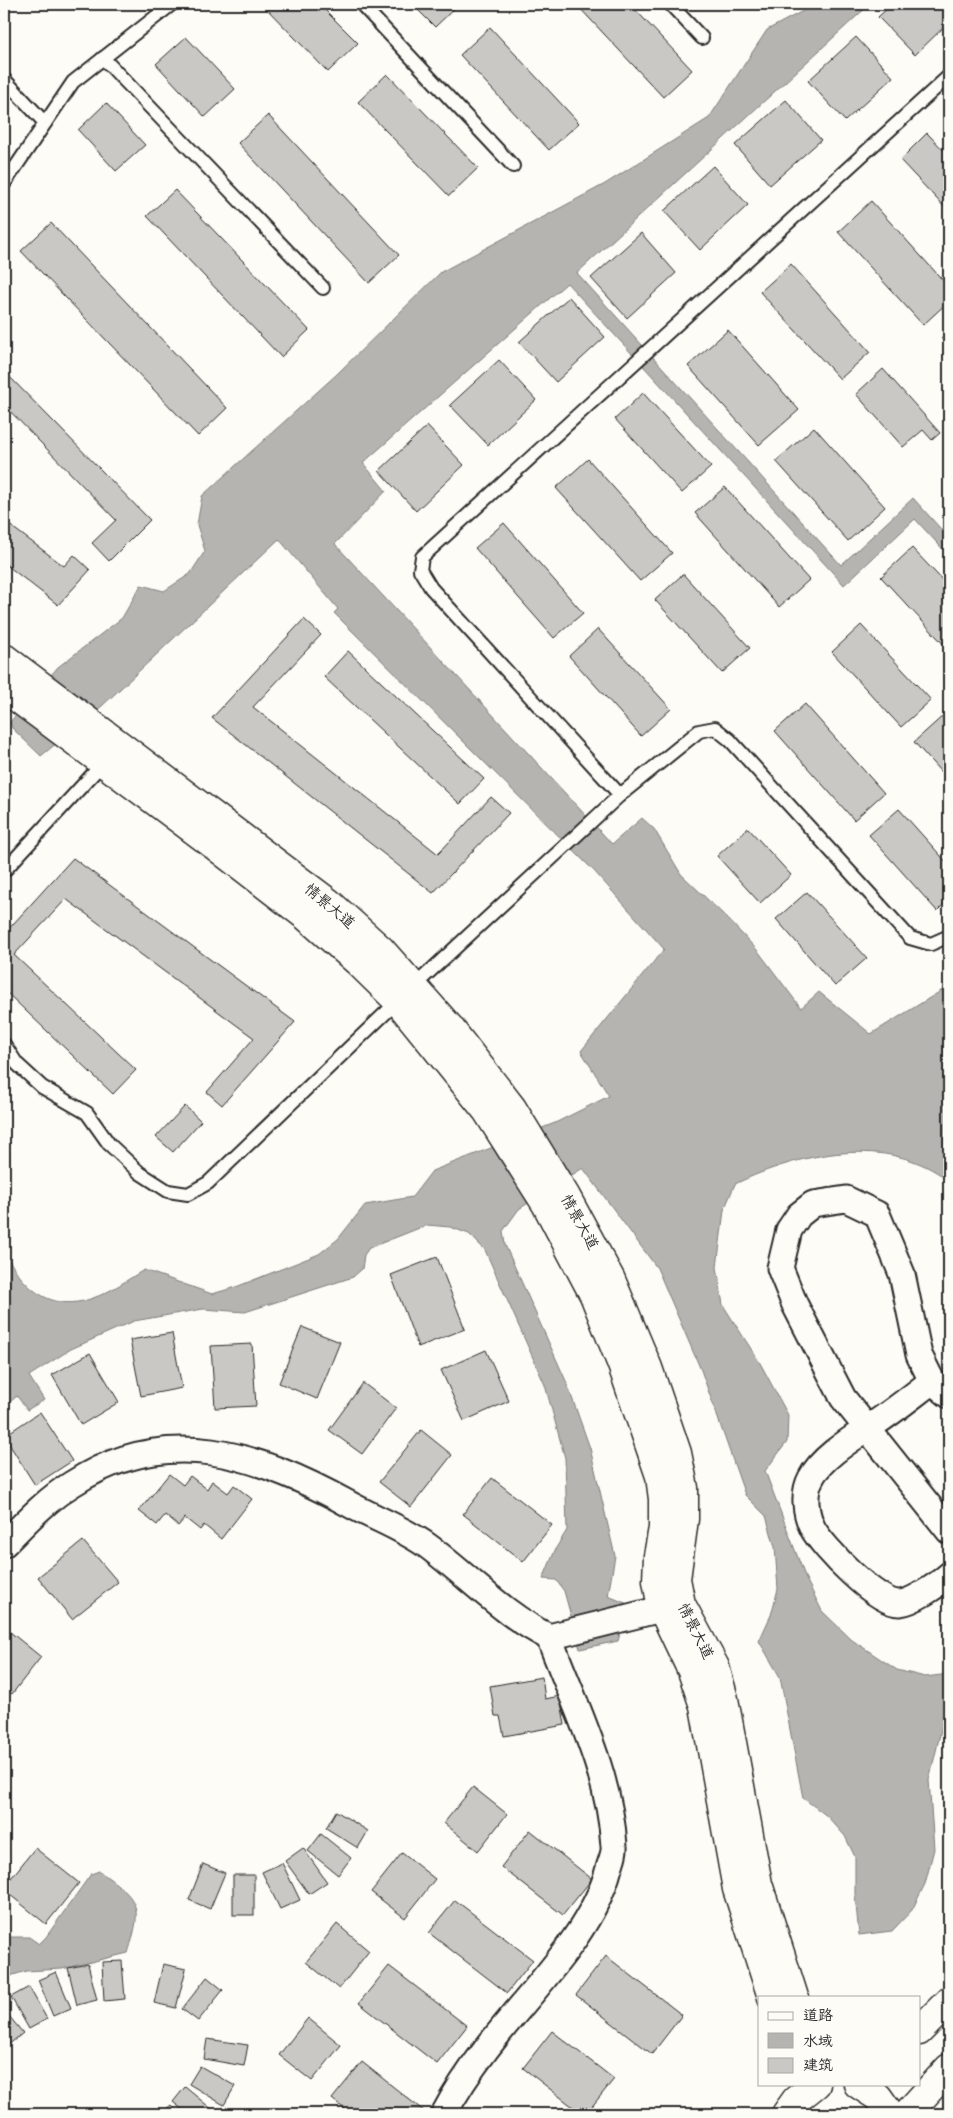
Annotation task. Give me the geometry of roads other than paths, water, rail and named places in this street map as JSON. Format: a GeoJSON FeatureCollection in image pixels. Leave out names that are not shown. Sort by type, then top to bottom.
{"type":"FeatureCollection","features":[{"type":"Feature","properties":{"kind":"street","name":"情景大道"},"geometry":{"type":"LineString","coordinates":[[6,660],[103,752]]}},
{"type":"Feature","properties":{"kind":"street","name":"情景大道"},"geometry":{"type":"LineString","coordinates":[[4,688],[329,903],[381,950],[406,994],[502,1115],[556,1200],[611,1280],[651,1376],[677,1453],[684,1488],[684,1519],[676,1579],[660,1609]]}},
{"type":"Feature","properties":{"kind":"street"},"geometry":{"type":"LineString","coordinates":[[949,1531],[867,1428],[843,1398],[796,1305],[780,1268],[789,1230],[799,1215],[812,1204],[846,1199],[877,1214],[902,1274],[919,1355],[941,1388],[867,1428],[842,1444],[811,1477],[805,1502],[813,1529],[852,1575],[879,1598],[900,1603],[933,1588],[949,1575]]}},
{"type":"Feature","properties":{"kind":"street"},"geometry":{"type":"LineString","coordinates":[[4,1544],[56,1495],[71,1484],[108,1463],[150,1452],[195,1448],[240,1457],[306,1480],[427,1546],[525,1625],[558,1635],[660,1609]]}},
{"type":"Feature","properties":{"kind":"street","name":"情景大道"},"geometry":{"type":"LineString","coordinates":[[660,1609],[692,1671],[704,1706],[738,1889],[772,1996]]}},
{"type":"Feature","properties":{"kind":"street","name":"情景大道"},"geometry":{"type":"LineString","coordinates":[[660,1609],[715,1667],[724,1699],[758,1884],[794,1996]]}},
{"type":"Feature","properties":{"kind":"street"},"geometry":{"type":"LineString","coordinates":[[444,2114],[456,2092],[487,2047],[555,1967],[585,1921],[606,1882],[614,1848],[608,1806],[558,1635]]}},
{"type":"Feature","properties":{"kind":"street"},"geometry":{"type":"LineString","coordinates":[[920,2030],[949,2001]]}},
{"type":"Feature","properties":{"kind":"street"},"geometry":{"type":"LineString","coordinates":[[907,2114],[949,2068]]}},
{"type":"Feature","properties":{"kind":"street"},"geometry":{"type":"LineString","coordinates":[[786,2114],[793,2086]]}},
{"type":"Feature","properties":{"kind":"street"},"geometry":{"type":"LineString","coordinates":[[786,2114],[796,2100],[814,2086]]}},
{"type":"Feature","properties":{"kind":"street"},"geometry":{"type":"LineString","coordinates":[[861,2086],[878,2097],[890,2114]]}},
{"type":"Feature","properties":{"kind":"lane"},"geometry":{"type":"LineString","coordinates":[[4,184],[73,82],[172,4]]}},
{"type":"Feature","properties":{"kind":"lane"},"geometry":{"type":"LineString","coordinates":[[360,4],[513,166]]}},
{"type":"Feature","properties":{"kind":"lane"},"geometry":{"type":"LineString","coordinates":[[670,4],[702,38]]}},
{"type":"Feature","properties":{"kind":"lane"},"geometry":{"type":"LineString","coordinates":[[104,58],[323,288]]}},
{"type":"Feature","properties":{"kind":"lane"},"geometry":{"type":"LineString","coordinates":[[620,795],[431,588],[420,570],[422,557],[949,76]]}},
{"type":"Feature","properties":{"kind":"lane"},"geometry":{"type":"LineString","coordinates":[[4,79],[45,124]]}},
{"type":"Feature","properties":{"kind":"lane"},"geometry":{"type":"LineString","coordinates":[[4,1044],[17,1064],[42,1087],[87,1113],[109,1144],[140,1173],[168,1191],[188,1194],[208,1183],[406,994],[620,795],[699,731],[715,728],[730,740],[910,938],[931,944],[949,936]]}},
{"type":"Feature","properties":{"kind":"lane"},"geometry":{"type":"LineString","coordinates":[[4,871],[103,752]]}},
{"type":"Feature","properties":{"kind":"water"},"geometry":{"type":"Polygon","coordinates":[[[816,4],[870,4],[577,273],[841,565],[913,498],[949,538],[949,556],[915,519],[844,585],[567,283],[363,463],[386,491],[335,544],[612,844],[642,818],[654,829],[681,874],[758,951],[801,1008],[819,992],[871,1034],[949,986],[949,1181],[925,1166],[899,1157],[872,1153],[844,1153],[815,1157],[760,1173],[735,1184],[724,1210],[717,1267],[723,1305],[760,1363],[788,1415],[787,1442],[765,1471],[806,1579],[822,1611],[852,1640],[897,1670],[925,1677],[949,1674],[949,1697],[929,1780],[934,1849],[925,1884],[912,1910],[892,1931],[859,1935],[855,1895],[855,1857],[845,1836],[827,1816],[803,1798],[780,1677],[759,1641],[771,1615],[778,1589],[775,1547],[766,1516],[745,1495],[701,1370],[657,1268],[583,1168],[519,1209],[503,1231],[505,1245],[566,1381],[590,1448],[615,1556],[608,1596],[628,1604],[618,1641],[580,1649],[564,1591],[556,1580],[543,1579],[556,1548],[567,1530],[565,1458],[545,1385],[485,1250],[469,1234],[450,1227],[427,1225],[369,1248],[364,1255],[362,1269],[353,1277],[245,1312],[203,1309],[134,1321],[71,1349],[29,1376],[44,1400],[27,1410],[17,1396],[4,1407],[4,1249],[19,1275],[28,1285],[50,1299],[63,1302],[77,1302],[93,1298],[113,1289],[144,1270],[212,1294],[236,1287],[319,1254],[338,1239],[365,1205],[412,1197],[432,1171],[555,1123],[609,1096],[581,1051],[664,949],[594,871],[334,613],[338,609],[279,539],[102,706],[41,756],[12,728],[10,722],[58,667],[122,618],[141,585],[164,591],[190,574],[205,551],[197,525],[202,496],[337,374],[441,272],[605,184],[709,118],[767,30],[816,4]]]}},
{"type":"Feature","properties":{"kind":"water"},"geometry":{"type":"Polygon","coordinates":[[[99,1871],[123,1889],[134,1905],[136,1924],[128,1953],[62,1969],[26,1971],[4,1978],[4,1933],[9,1937],[29,1937],[39,1944],[91,1874],[99,1871]]]}}]}
